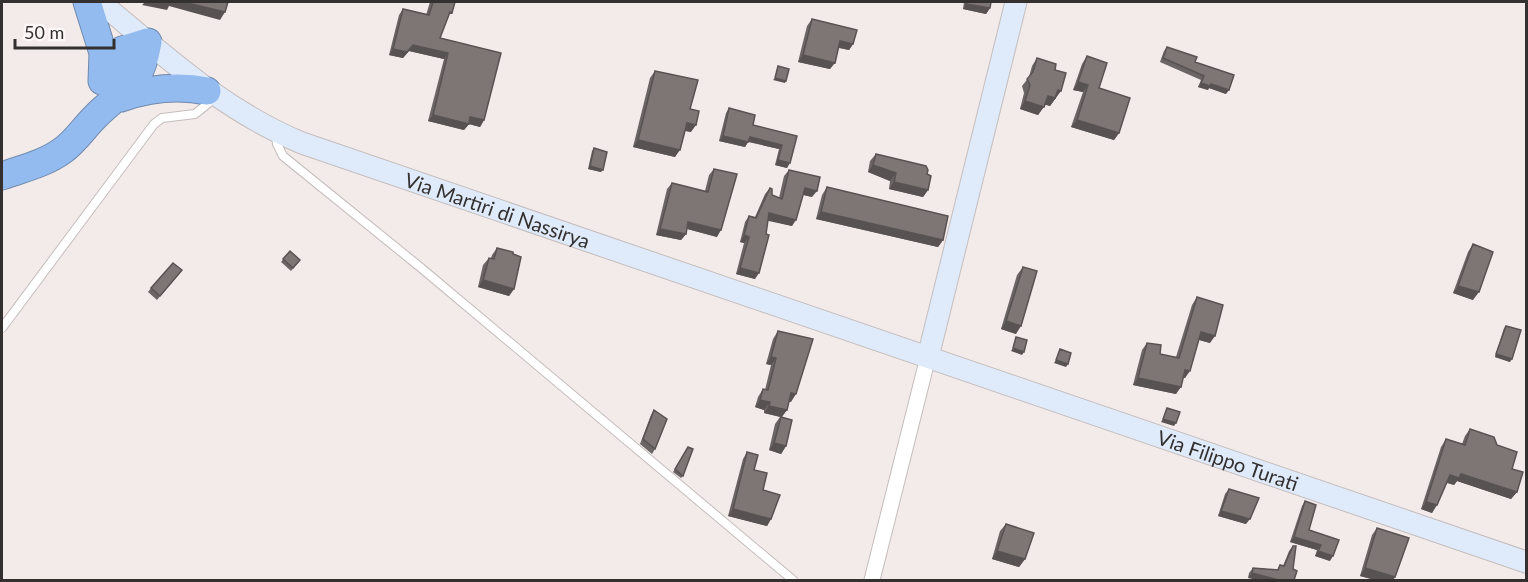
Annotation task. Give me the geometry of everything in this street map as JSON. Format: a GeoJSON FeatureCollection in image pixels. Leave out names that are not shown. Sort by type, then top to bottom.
{"type":"FeatureCollection","features":[{"type":"Feature","properties":{"kind":"highway"},"geometry":{"type":"LineString","coordinates":[[87,2],[112,88]]}},
{"type":"Feature","properties":{"kind":"highway"},"geometry":{"type":"LineString","coordinates":[[2,176],[14,166],[62,152],[94,117],[112,88],[144,67],[148,42]]}},
{"type":"Feature","properties":{"kind":"highway"},"geometry":{"type":"LineString","coordinates":[[112,88],[174,87],[212,94]]}},
{"type":"Feature","properties":{"kind":"street","name":"Via Martiri di Nassirya"},"geometry":{"type":"LineString","coordinates":[[100,2],[212,94],[276,132],[928,357]]}},
{"type":"Feature","properties":{"kind":"street"},"geometry":{"type":"LineString","coordinates":[[872,580],[1016,2]]}},
{"type":"Feature","properties":{"kind":"street","name":"Via Filippo Turati"},"geometry":{"type":"LineString","coordinates":[[928,357],[1527,562]]}},
{"type":"Feature","properties":{"kind":"lane"},"geometry":{"type":"LineString","coordinates":[[2,328],[154,124],[162,118],[195,114],[212,94]]}},
{"type":"Feature","properties":{"kind":"lane"},"geometry":{"type":"LineString","coordinates":[[276,132],[277,144],[283,156],[420,267],[793,580]]}},
{"type":"Feature","properties":{"kind":"building"},"geometry":{"type":"Polygon","coordinates":[[[183,2],[228,2],[225,12],[183,2]]]}},
{"type":"Feature","properties":{"kind":"building"},"geometry":{"type":"Polygon","coordinates":[[[433,2],[455,2],[440,38],[501,53],[484,120],[470,117],[469,124],[433,115],[448,53],[413,45],[407,52],[393,49],[403,9],[429,15],[433,2]]]}},
{"type":"Feature","properties":{"kind":"building"},"geometry":{"type":"Polygon","coordinates":[[[967,2],[991,2],[990,8],[966,4],[967,2]]]}},
{"type":"Feature","properties":{"kind":"building"},"geometry":{"type":"Polygon","coordinates":[[[812,19],[857,30],[853,44],[840,41],[835,63],[803,55],[812,19]]]}},
{"type":"Feature","properties":{"kind":"building"},"geometry":{"type":"Polygon","coordinates":[[[1167,47],[1197,57],[1195,62],[1234,75],[1229,90],[1201,83],[1204,76],[1163,58],[1167,47]]]}},
{"type":"Feature","properties":{"kind":"building"},"geometry":{"type":"Polygon","coordinates":[[[1087,56],[1107,63],[1099,88],[1130,98],[1119,133],[1077,120],[1088,85],[1078,82],[1087,56]]]}},
{"type":"Feature","properties":{"kind":"building"},"geometry":{"type":"Polygon","coordinates":[[[1037,58],[1056,64],[1055,70],[1066,73],[1061,91],[1058,90],[1055,98],[1048,96],[1044,107],[1025,101],[1030,85],[1027,79],[1033,72],[1037,58]]]}},
{"type":"Feature","properties":{"kind":"building"},"geometry":{"type":"Polygon","coordinates":[[[778,66],[789,69],[786,81],[775,78],[778,66]]]}},
{"type":"Feature","properties":{"kind":"building"},"geometry":{"type":"Polygon","coordinates":[[[655,71],[698,80],[690,109],[699,111],[696,125],[687,123],[680,150],[638,140],[655,71]]]}},
{"type":"Feature","properties":{"kind":"building"},"geometry":{"type":"Polygon","coordinates":[[[729,108],[755,115],[753,125],[797,136],[790,163],[778,160],[782,145],[750,137],[748,142],[723,136],[729,108]]]}},
{"type":"Feature","properties":{"kind":"building"},"geometry":{"type":"Polygon","coordinates":[[[594,148],[607,152],[603,170],[590,166],[594,148]]]}},
{"type":"Feature","properties":{"kind":"building"},"geometry":{"type":"Polygon","coordinates":[[[876,154],[926,166],[927,174],[931,176],[928,190],[894,182],[896,173],[873,165],[876,154]]]}},
{"type":"Feature","properties":{"kind":"building"},"geometry":{"type":"Polygon","coordinates":[[[714,169],[737,174],[721,230],[688,222],[686,234],[660,229],[672,183],[708,192],[714,169]]]}},
{"type":"Feature","properties":{"kind":"building"},"geometry":{"type":"Polygon","coordinates":[[[789,170],[820,177],[817,191],[805,188],[796,220],[769,213],[766,234],[769,235],[759,273],[740,268],[749,237],[744,235],[749,216],[756,218],[770,188],[772,195],[782,199],[789,170]]]}},
{"type":"Feature","properties":{"kind":"building"},"geometry":{"type":"Polygon","coordinates":[[[827,187],[948,216],[943,240],[821,212],[827,187]]]}},
{"type":"Feature","properties":{"kind":"building"},"geometry":{"type":"Polygon","coordinates":[[[1473,244],[1493,252],[1479,292],[1458,286],[1473,244]]]}},
{"type":"Feature","properties":{"kind":"building"},"geometry":{"type":"Polygon","coordinates":[[[497,248],[513,252],[521,257],[514,289],[483,280],[489,258],[494,259],[497,248]]]}},
{"type":"Feature","properties":{"kind":"building"},"geometry":{"type":"Polygon","coordinates":[[[290,251],[300,260],[293,268],[283,259],[290,251]]]}},
{"type":"Feature","properties":{"kind":"building"},"geometry":{"type":"Polygon","coordinates":[[[173,263],[182,270],[160,296],[151,288],[173,263]]]}},
{"type":"Feature","properties":{"kind":"building"},"geometry":{"type":"Polygon","coordinates":[[[1023,267],[1037,271],[1021,326],[1006,321],[1023,267]]]}},
{"type":"Feature","properties":{"kind":"building"},"geometry":{"type":"Polygon","coordinates":[[[1197,297],[1223,305],[1215,336],[1201,332],[1190,371],[1185,370],[1181,387],[1138,378],[1147,343],[1161,345],[1160,354],[1179,358],[1197,297]]]}},
{"type":"Feature","properties":{"kind":"building"},"geometry":{"type":"Polygon","coordinates":[[[1506,326],[1521,330],[1512,359],[1496,354],[1506,326]]]}},
{"type":"Feature","properties":{"kind":"building"},"geometry":{"type":"Polygon","coordinates":[[[778,331],[813,339],[796,394],[791,393],[787,410],[769,406],[770,402],[760,400],[763,389],[768,390],[776,358],[771,357],[778,331]]]}},
{"type":"Feature","properties":{"kind":"building"},"geometry":{"type":"Polygon","coordinates":[[[1016,337],[1027,340],[1024,352],[1013,348],[1016,337]]]}},
{"type":"Feature","properties":{"kind":"building"},"geometry":{"type":"Polygon","coordinates":[[[1060,349],[1071,353],[1068,364],[1056,360],[1060,349]]]}},
{"type":"Feature","properties":{"kind":"building"},"geometry":{"type":"Polygon","coordinates":[[[1167,408],[1180,412],[1176,423],[1163,419],[1167,408]]]}},
{"type":"Feature","properties":{"kind":"building"},"geometry":{"type":"Polygon","coordinates":[[[654,410],[667,419],[655,449],[643,439],[654,410]]]}},
{"type":"Feature","properties":{"kind":"building"},"geometry":{"type":"Polygon","coordinates":[[[781,417],[792,420],[786,446],[774,443],[781,417]]]}},
{"type":"Feature","properties":{"kind":"building"},"geometry":{"type":"Polygon","coordinates":[[[1470,429],[1494,437],[1497,445],[1517,452],[1512,469],[1523,472],[1517,492],[1461,474],[1459,478],[1450,475],[1437,505],[1426,502],[1446,439],[1465,445],[1470,429]]]}},
{"type":"Feature","properties":{"kind":"building"},"geometry":{"type":"Polygon","coordinates":[[[688,447],[693,449],[683,476],[675,469],[688,447]]]}},
{"type":"Feature","properties":{"kind":"building"},"geometry":{"type":"Polygon","coordinates":[[[747,452],[758,455],[754,470],[767,473],[763,490],[780,495],[771,519],[733,509],[747,452]]]}},
{"type":"Feature","properties":{"kind":"building"},"geometry":{"type":"Polygon","coordinates":[[[1229,489],[1259,498],[1250,519],[1221,511],[1229,489]]]}},
{"type":"Feature","properties":{"kind":"building"},"geometry":{"type":"Polygon","coordinates":[[[1305,501],[1316,505],[1309,530],[1339,540],[1333,556],[1318,551],[1321,545],[1294,537],[1305,501]]]}},
{"type":"Feature","properties":{"kind":"building"},"geometry":{"type":"Polygon","coordinates":[[[1006,524],[1034,533],[1025,559],[997,551],[1006,524]]]}},
{"type":"Feature","properties":{"kind":"building"},"geometry":{"type":"Polygon","coordinates":[[[1377,528],[1409,538],[1395,577],[1365,568],[1377,528]]]}},
{"type":"Feature","properties":{"kind":"building"},"geometry":{"type":"Polygon","coordinates":[[[1293,546],[1296,546],[1293,569],[1297,571],[1294,580],[1279,580],[1252,573],[1253,568],[1278,570],[1280,565],[1284,566],[1293,546]]]}}]}
